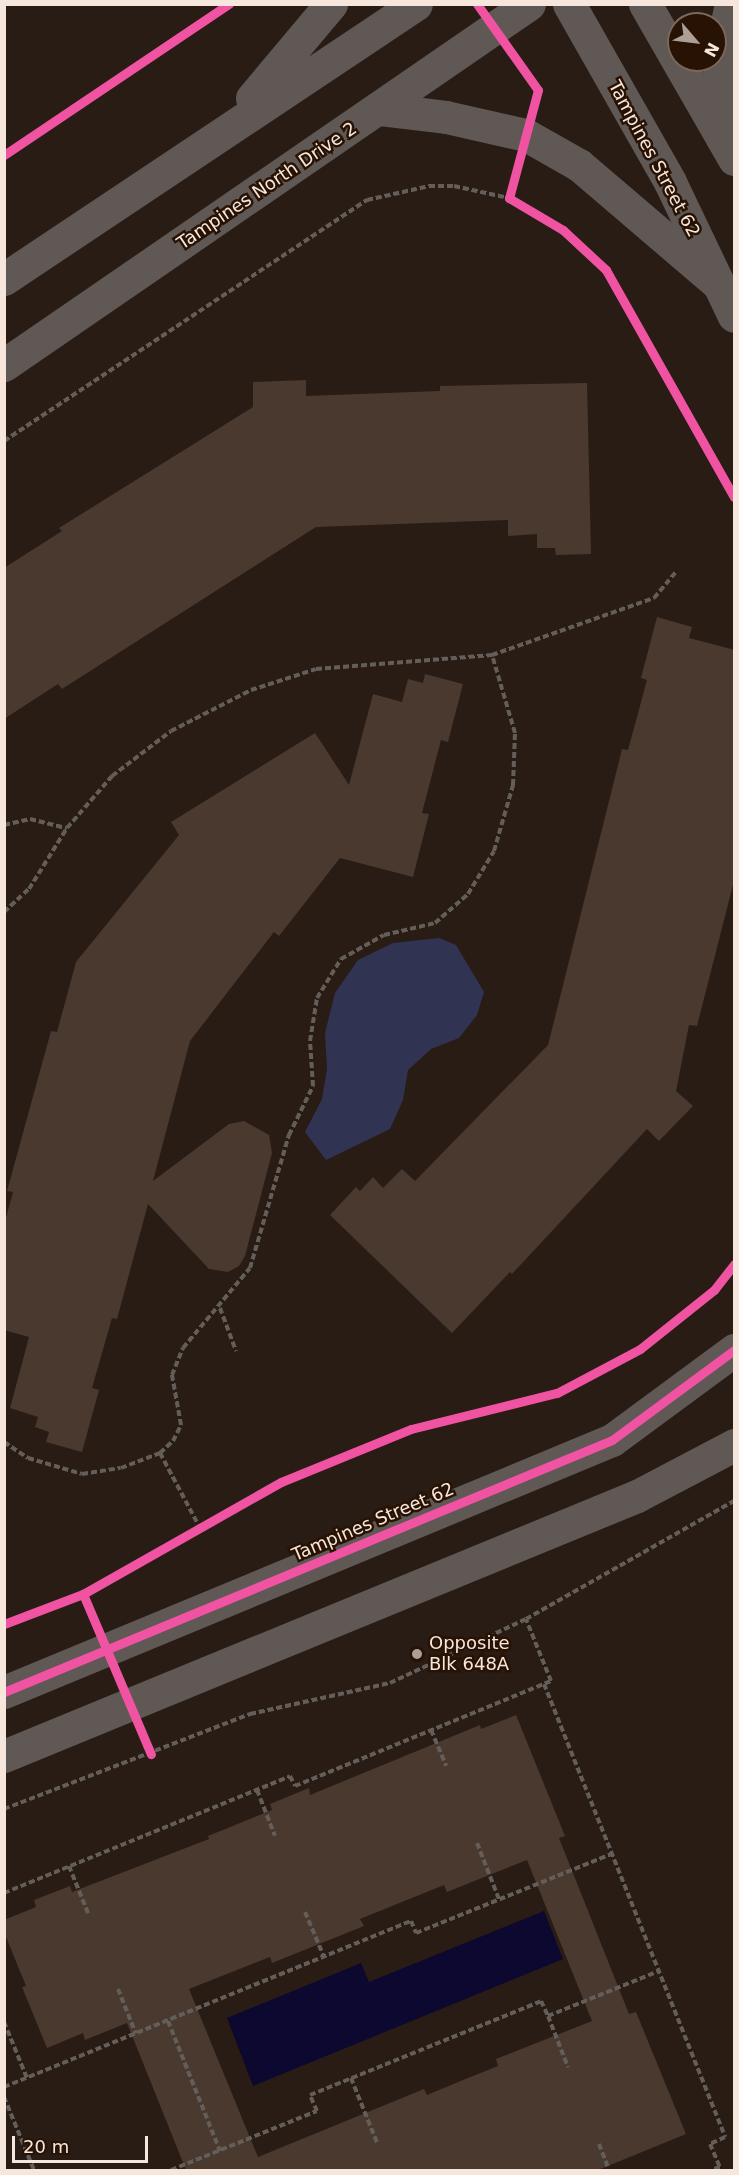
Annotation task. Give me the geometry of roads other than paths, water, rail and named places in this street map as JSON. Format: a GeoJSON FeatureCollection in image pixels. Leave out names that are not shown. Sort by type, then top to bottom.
{"type":"FeatureCollection","features":[{"type":"Feature","properties":{"kind":"street"},"geometry":{"type":"LineString","coordinates":[[228,127],[331,4]]}},
{"type":"Feature","properties":{"kind":"street"},"geometry":{"type":"LineString","coordinates":[[4,279],[228,127],[416,4]]}},
{"type":"Feature","properties":{"kind":"street","name":"Tampines North Drive 2"},"geometry":{"type":"LineString","coordinates":[[4,365],[380,109],[529,4]]}},
{"type":"Feature","properties":{"kind":"street","name":"Tampines Street 62"},"geometry":{"type":"LineString","coordinates":[[569,4],[670,182],[735,316]]}},
{"type":"Feature","properties":{"kind":"street"},"geometry":{"type":"LineString","coordinates":[[645,4],[728,149]]}},
{"type":"Feature","properties":{"kind":"street"},"geometry":{"type":"LineString","coordinates":[[728,149],[719,58],[731,4]]}},
{"type":"Feature","properties":{"kind":"street"},"geometry":{"type":"LineString","coordinates":[[380,109],[446,117],[526,135],[579,165],[717,283]]}},
{"type":"Feature","properties":{"kind":"street","name":"Tampines Street 62"},"geometry":{"type":"LineString","coordinates":[[4,1692],[612,1440],[735,1350]]}},
{"type":"Feature","properties":{"kind":"street"},"geometry":{"type":"LineString","coordinates":[[4,1756],[637,1496],[735,1445]]}},
{"type":"Feature","properties":{"kind":"place","name":"Opposite Blk 648A"},"geometry":{"type":"Point","coordinates":[417,1654]}}]}
